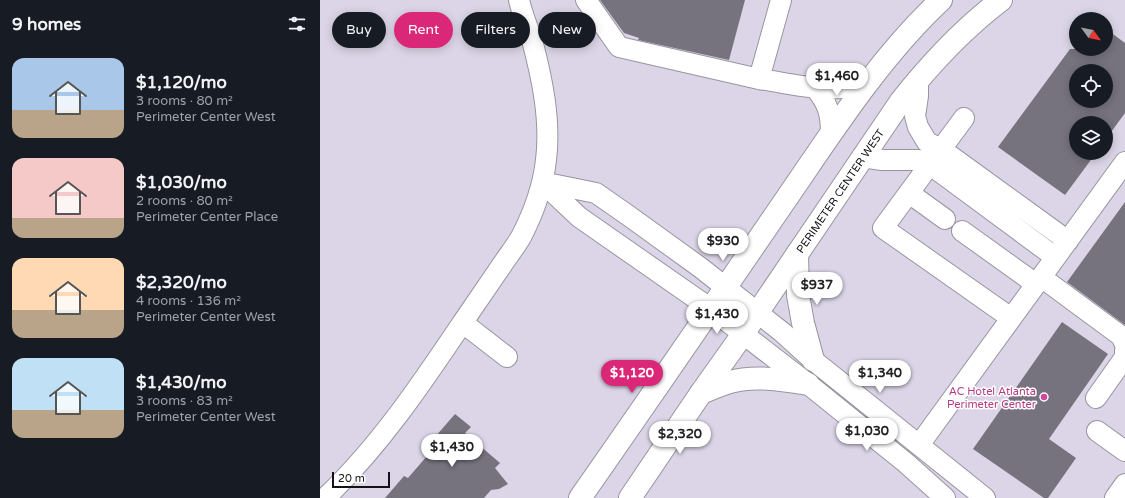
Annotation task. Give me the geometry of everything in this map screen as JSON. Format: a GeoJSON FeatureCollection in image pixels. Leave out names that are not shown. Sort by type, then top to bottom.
{"type":"FeatureCollection","features":[{"type":"Feature","properties":{"kind":"main road"},"geometry":{"type":"LineString","coordinates":[[580,498],[831,134],[887,58],[941,0]]}},
{"type":"Feature","properties":{"kind":"main road","name":"PERIMETER CENTER WEST"},"geometry":{"type":"LineString","coordinates":[[630,498],[901,101],[918,79],[955,39],[1002,0]]}},
{"type":"Feature","properties":{"kind":"main road"},"geometry":{"type":"LineString","coordinates":[[797,254],[798,295],[803,323],[813,360]]}},
{"type":"Feature","properties":{"kind":"main road"},"geometry":{"type":"LineString","coordinates":[[701,393],[731,382],[757,379],[784,380],[808,384]]}},
{"type":"Feature","properties":{"kind":"street"},"geometry":{"type":"LineString","coordinates":[[325,498],[361,461],[381,436],[463,323],[520,237],[532,212],[542,182],[548,138],[543,91],[531,39],[519,0]]}},
{"type":"Feature","properties":{"kind":"street"},"geometry":{"type":"LineString","coordinates":[[586,0],[619,47],[759,79],[815,88],[849,87],[871,80]]}},
{"type":"Feature","properties":{"kind":"street"},"geometry":{"type":"LineString","coordinates":[[759,79],[782,0]]}},
{"type":"Feature","properties":{"kind":"street"},"geometry":{"type":"LineString","coordinates":[[918,79],[915,116],[916,122],[935,157],[1056,257]]}},
{"type":"Feature","properties":{"kind":"street"},"geometry":{"type":"LineString","coordinates":[[815,88],[824,98],[830,114],[831,134]]}},
{"type":"Feature","properties":{"kind":"street"},"geometry":{"type":"LineString","coordinates":[[964,118],[883,228],[1011,318]]}},
{"type":"Feature","properties":{"kind":"street"},"geometry":{"type":"LineString","coordinates":[[862,157],[882,160],[918,160],[935,157],[1068,241]]}},
{"type":"Feature","properties":{"kind":"street"},"geometry":{"type":"LineString","coordinates":[[919,445],[1125,162]]}},
{"type":"Feature","properties":{"kind":"street"},"geometry":{"type":"LineString","coordinates":[[542,182],[596,193],[701,268],[758,312],[813,360],[985,498]]}},
{"type":"Feature","properties":{"kind":"street"},"geometry":{"type":"LineString","coordinates":[[542,182],[580,217],[711,309],[808,384],[906,463],[945,498]]}},
{"type":"Feature","properties":{"kind":"street"},"geometry":{"type":"LineString","coordinates":[[908,193],[945,219]]}},
{"type":"Feature","properties":{"kind":"street"},"geometry":{"type":"LineString","coordinates":[[962,231],[1121,336],[1125,344]]}},
{"type":"Feature","properties":{"kind":"street"},"geometry":{"type":"LineString","coordinates":[[463,323],[507,357]]}},
{"type":"Feature","properties":{"kind":"street"},"geometry":{"type":"LineString","coordinates":[[1096,398],[1119,378],[1125,357],[1125,350]]}},
{"type":"Feature","properties":{"kind":"street"},"geometry":{"type":"LineString","coordinates":[[1097,431],[1125,451]]}},
{"type":"Feature","properties":{"kind":"street"},"geometry":{"type":"LineString","coordinates":[[1115,498],[1125,484]]}},
{"type":"Feature","properties":{"kind":"shaded area"},"geometry":{"type":"Polygon","coordinates":[[[320,0],[1125,0],[1125,498],[320,498],[320,0]]]}},
{"type":"Feature","properties":{"kind":"building"},"geometry":{"type":"Polygon","coordinates":[[[600,0],[745,0],[729,60],[638,40],[639,38],[624,33],[600,0]]]}},
{"type":"Feature","properties":{"kind":"building"},"geometry":{"type":"Polygon","coordinates":[[[1113,34],[1125,43],[1125,113],[1113,129],[1113,116],[1069,116],[1069,160],[1091,160],[1065,195],[998,147],[1069,50],[1069,56],[1113,56],[1113,34]]]}},
{"type":"Feature","properties":{"kind":"building"},"geometry":{"type":"Polygon","coordinates":[[[1125,202],[1125,325],[1067,282],[1125,202]]]}},
{"type":"Feature","properties":{"kind":"building","name":"AC Hotel Atlanta Perimeter Center"},"geometry":{"type":"Polygon","coordinates":[[[1062,322],[1108,354],[1049,439],[1076,458],[1048,498],[1044,498],[973,449],[1062,322]]]}},
{"type":"Feature","properties":{"kind":"building"},"geometry":{"type":"Polygon","coordinates":[[[455,414],[471,427],[465,433],[500,463],[495,468],[508,484],[499,489],[491,490],[484,498],[385,498],[404,476],[408,478],[433,449],[428,445],[455,414]]]}},
{"type":"Feature","properties":{"kind":"place","name":"AC Hotel Atlanta Perimeter Center"},"geometry":{"type":"Point","coordinates":[1044,397]}}]}
